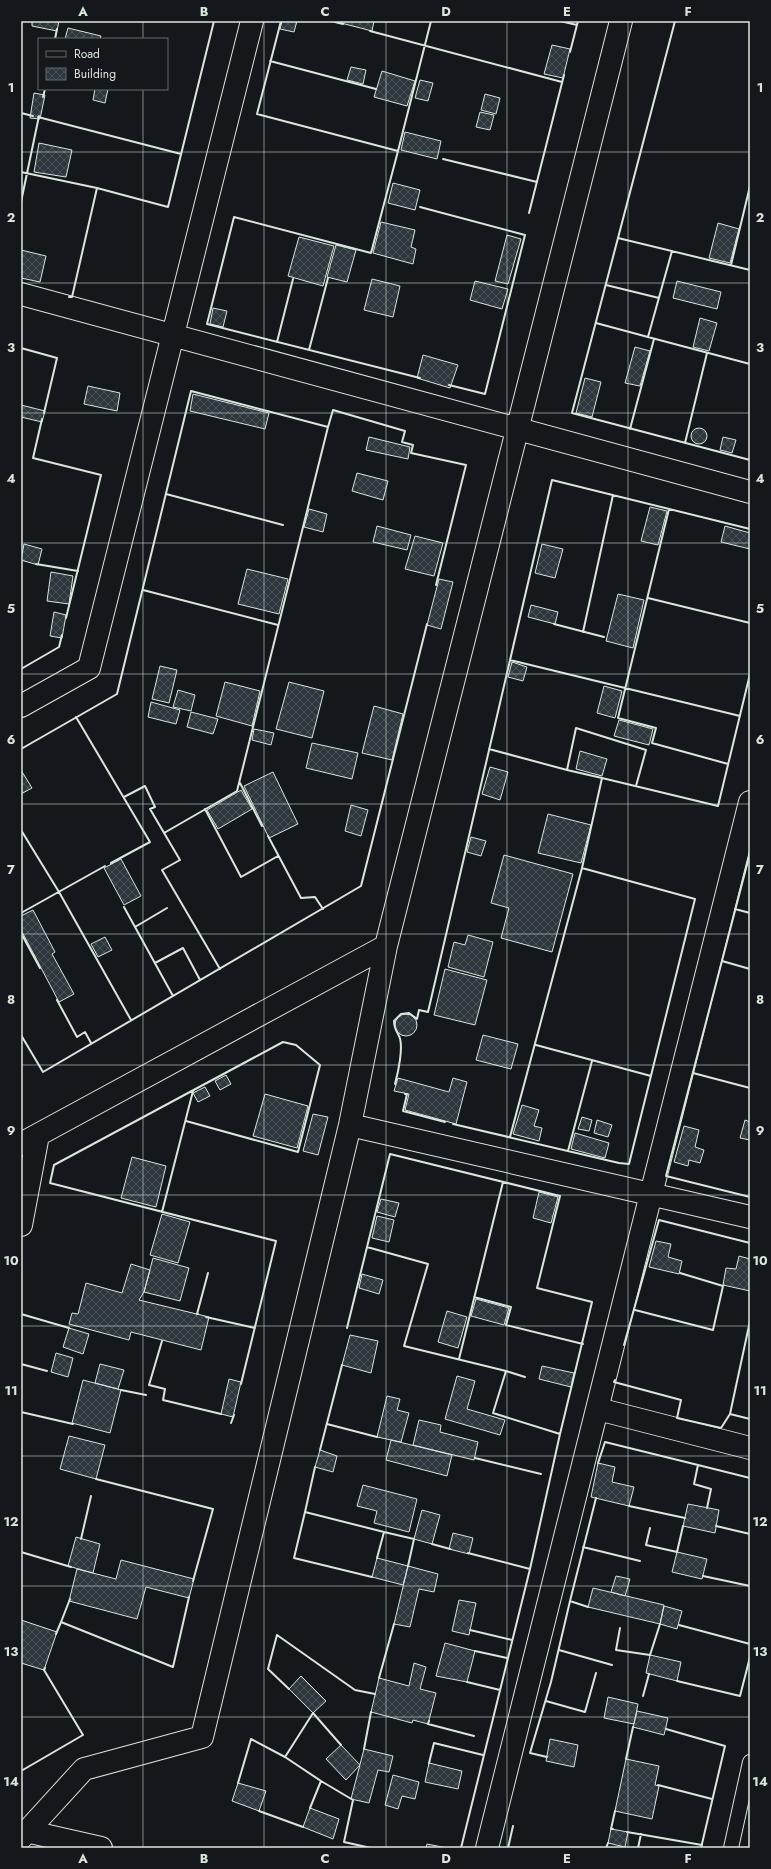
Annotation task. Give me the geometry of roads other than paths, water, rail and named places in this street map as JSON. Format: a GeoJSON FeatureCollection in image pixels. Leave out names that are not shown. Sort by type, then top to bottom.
{"type":"FeatureCollection","features":[{"type":"Feature","properties":{"kind":"street"},"geometry":{"type":"LineString","coordinates":[[21,706],[90,668],[252,21]]}},
{"type":"Feature","properties":{"kind":"street"},"geometry":{"type":"LineString","coordinates":[[23,1834],[84,1769],[202,1737],[350,1124],[386,946],[621,21]]}},
{"type":"Feature","properties":{"kind":"street"},"geometry":{"type":"LineString","coordinates":[[21,294],[750,492]]}},
{"type":"Feature","properties":{"kind":"street"},"geometry":{"type":"LineString","coordinates":[[487,1848],[598,1409],[650,1193],[750,802]]}},
{"type":"Feature","properties":{"kind":"street"},"geometry":{"type":"LineString","coordinates":[[21,1226],[29,1140],[386,946]]}},
{"type":"Feature","properties":{"kind":"street"},"geometry":{"type":"LineString","coordinates":[[350,1124],[750,1217]]}},
{"type":"Feature","properties":{"kind":"street"},"geometry":{"type":"LineString","coordinates":[[598,1409],[750,1448]]}},
{"type":"Feature","properties":{"kind":"street"},"geometry":{"type":"LineString","coordinates":[[23,1834],[101,1848]]}},
{"type":"Feature","properties":{"kind":"lane"},"geometry":{"type":"LineString","coordinates":[[731,1848],[750,1762]]}}]}
